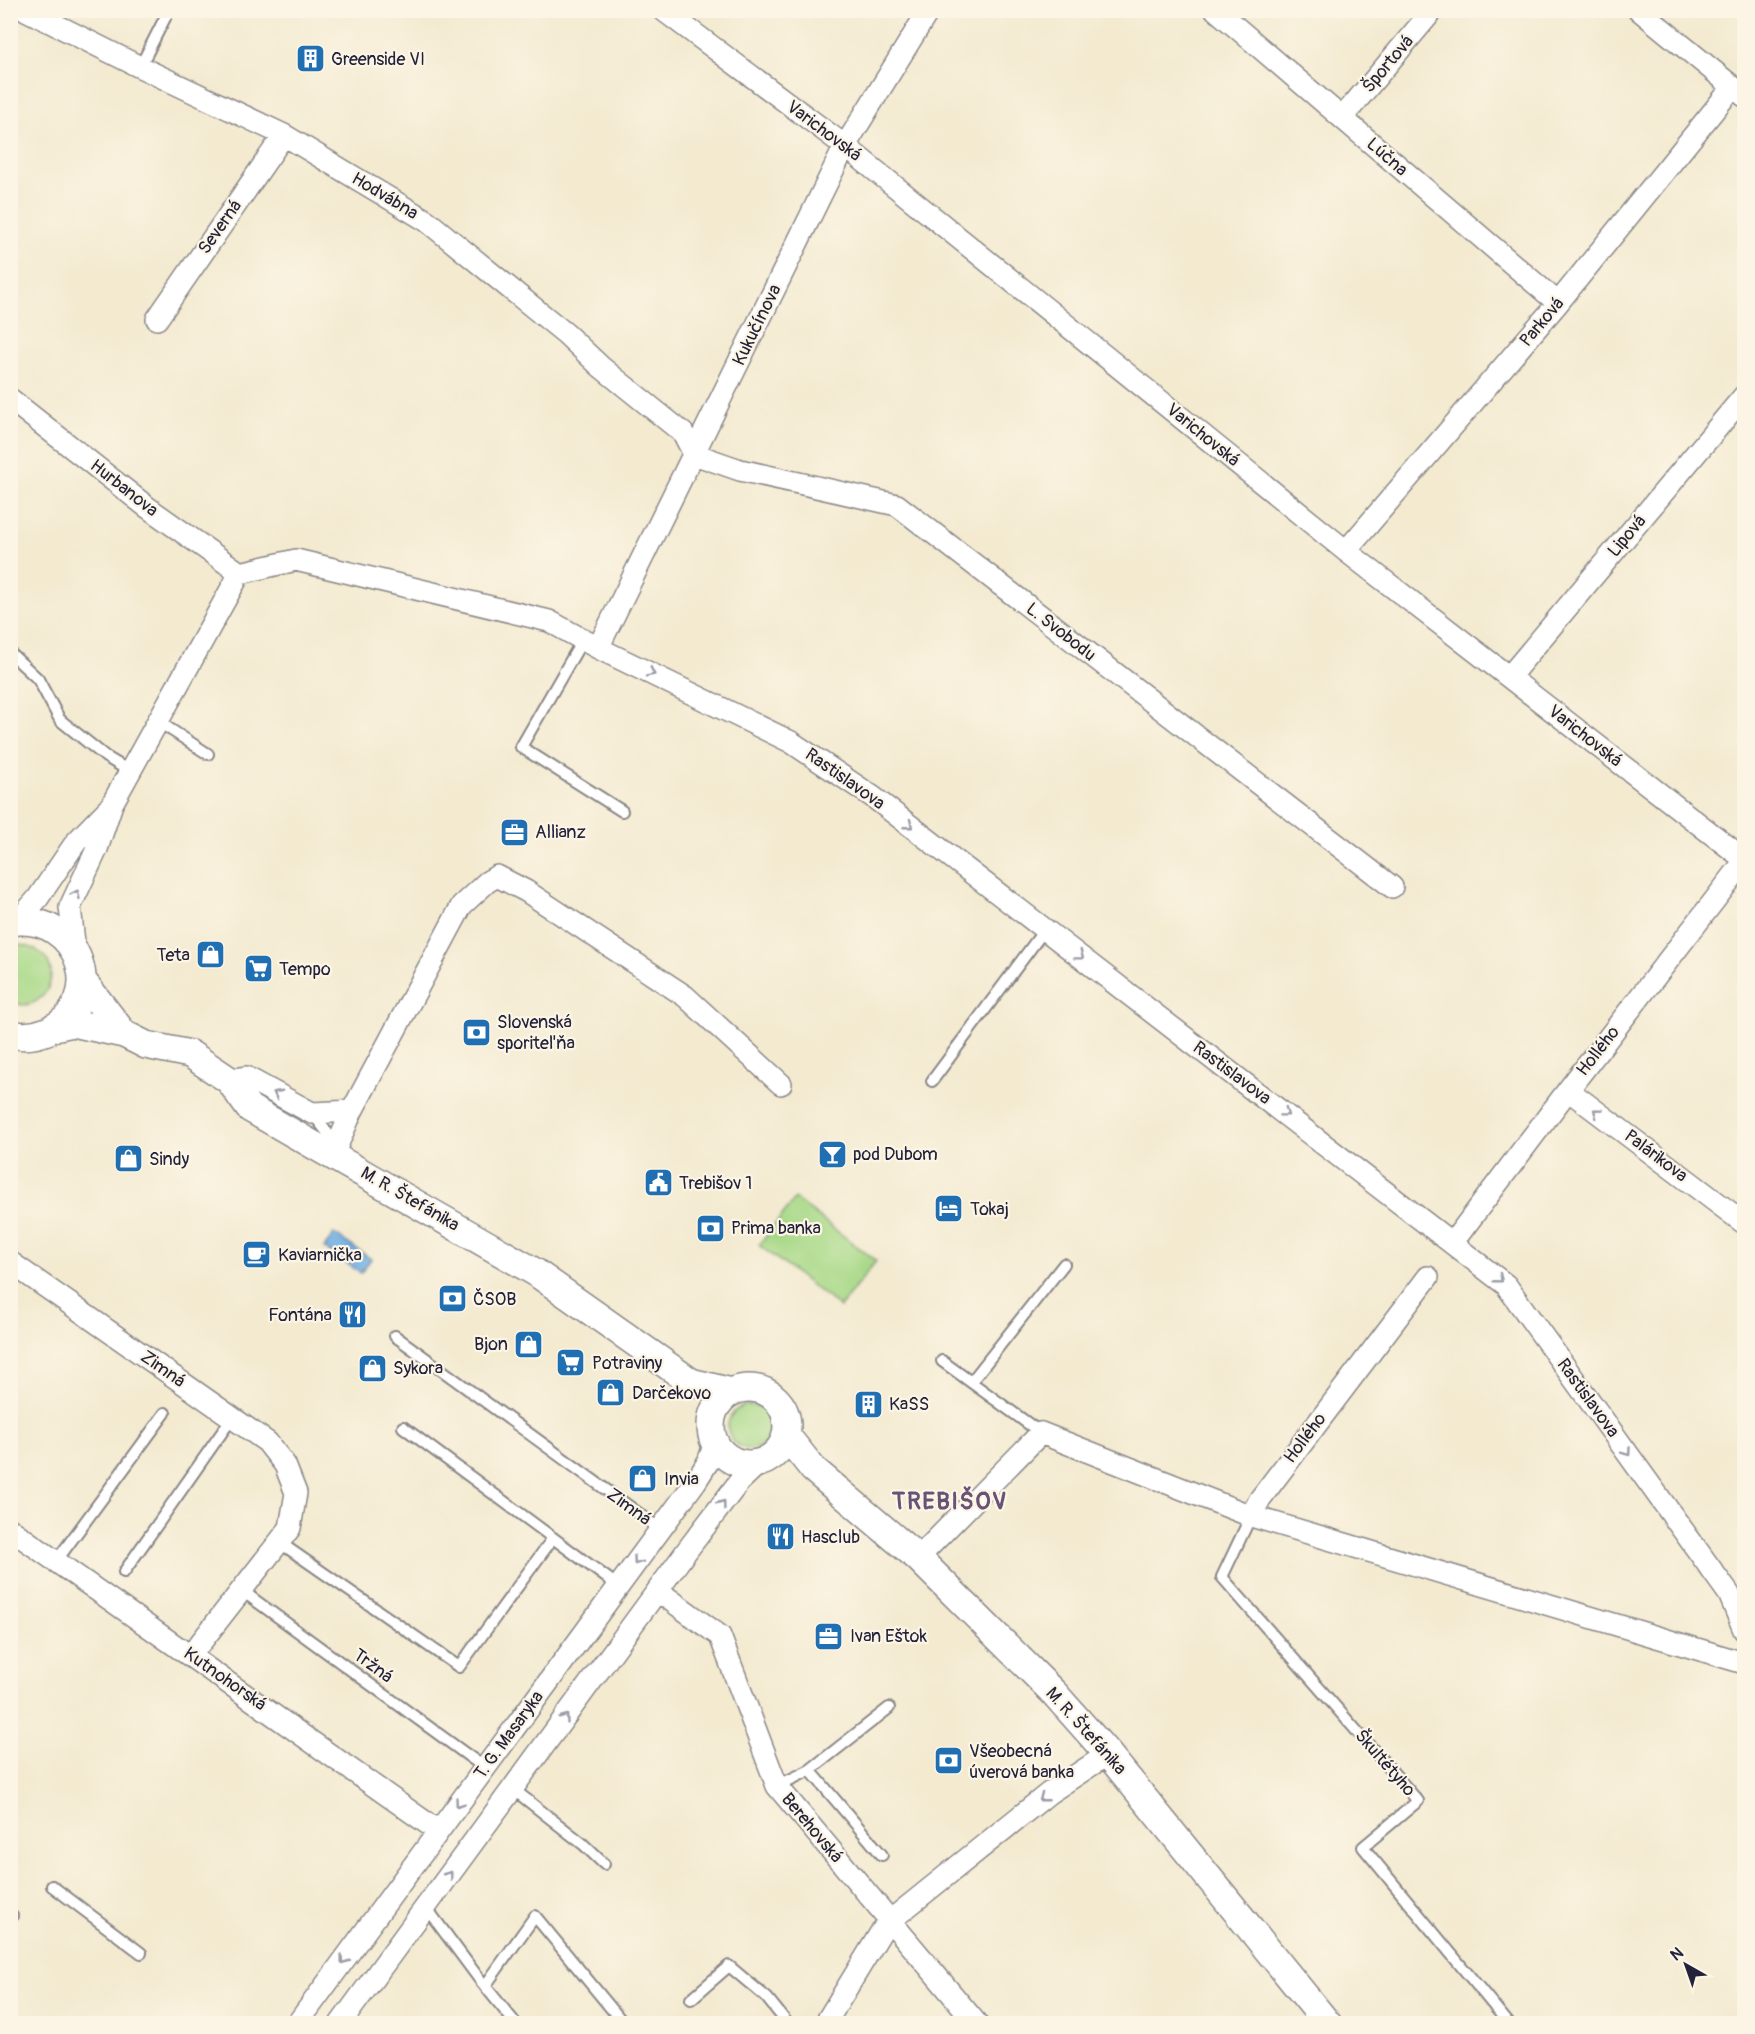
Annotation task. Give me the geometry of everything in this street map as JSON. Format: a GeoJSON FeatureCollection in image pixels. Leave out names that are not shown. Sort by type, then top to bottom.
{"type":"FeatureCollection","features":[{"type":"Feature","properties":{"kind":"street","name":"Hodvábna"},"geometry":{"type":"LineString","coordinates":[[26,10],[284,135],[427,221],[683,433],[694,454]]}},
{"type":"Feature","properties":{"kind":"street","name":"Varichovská"},"geometry":{"type":"LineString","coordinates":[[663,10],[845,146],[1346,551],[1744,860]]}},
{"type":"Feature","properties":{"kind":"street","name":"Kukučínova"},"geometry":{"type":"LineString","coordinates":[[590,643],[694,454],[845,146],[930,10]]}},
{"type":"Feature","properties":{"kind":"street","name":"Lúčna"},"geometry":{"type":"LineString","coordinates":[[1216,10],[1558,303]]}},
{"type":"Feature","properties":{"kind":"street","name":"Športová"},"geometry":{"type":"LineString","coordinates":[[1342,118],[1433,10]]}},
{"type":"Feature","properties":{"kind":"street"},"geometry":{"type":"LineString","coordinates":[[1639,10],[1738,92]]}},
{"type":"Feature","properties":{"kind":"street","name":"Parková"},"geometry":{"type":"LineString","coordinates":[[1346,551],[1738,92]]}},
{"type":"Feature","properties":{"kind":"street","name":"Severná"},"geometry":{"type":"LineString","coordinates":[[157,319],[284,135]]}},
{"type":"Feature","properties":{"kind":"street","name":"Lipová"},"geometry":{"type":"LineString","coordinates":[[1509,676],[1744,396]]}},
{"type":"Feature","properties":{"kind":"street","name":"Hurbanova"},"geometry":{"type":"LineString","coordinates":[[10,399],[147,507],[240,573]]}},
{"type":"Feature","properties":{"kind":"street","name":"L. Svobodu"},"geometry":{"type":"LineString","coordinates":[[694,454],[740,470],[897,505],[1392,887]]}},
{"type":"Feature","properties":{"kind":"street","name":"Rastislavova"},"geometry":{"type":"LineString","coordinates":[[240,573],[296,560],[549,621],[792,742],[873,797],[1506,1285],[1729,1594],[1744,1630]]}},
{"type":"Feature","properties":{"kind":"street"},"geometry":{"type":"LineString","coordinates":[[54,1028],[68,1016],[77,1002],[82,980],[75,951],[70,907],[97,849],[112,804],[240,573]]}},
{"type":"Feature","properties":{"kind":"street"},"geometry":{"type":"LineString","coordinates":[[14,922],[38,898],[76,842],[112,804]]}},
{"type":"Feature","properties":{"kind":"street","name":"Hollého"},"geometry":{"type":"LineString","coordinates":[[1453,1242],[1744,860]]}},
{"type":"Feature","properties":{"kind":"street"},"geometry":{"type":"LineString","coordinates":[[333,1155],[352,1111],[462,905],[487,882],[498,876],[526,891],[685,996],[781,1084]]}},
{"type":"Feature","properties":{"kind":"street"},"geometry":{"type":"LineString","coordinates":[[14,922],[39,922],[47,925],[60,933],[75,951]]}},
{"type":"Feature","properties":{"kind":"street"},"geometry":{"type":"LineString","coordinates":[[82,980],[124,1034]]}},
{"type":"Feature","properties":{"kind":"street","name":"M. R. Štefánika"},"geometry":{"type":"LineString","coordinates":[[10,1034],[26,1036],[39,1034],[74,1023],[124,1034],[146,1045],[190,1054],[229,1080],[249,1108],[535,1272],[691,1382],[732,1392]]}},
{"type":"Feature","properties":{"kind":"street"},"geometry":{"type":"LineString","coordinates":[[229,1080],[246,1077],[312,1113],[352,1111]]}},
{"type":"Feature","properties":{"kind":"street","name":"Palárikova"},"geometry":{"type":"LineString","coordinates":[[1568,1090],[1744,1223]]}},
{"type":"Feature","properties":{"kind":"street","name":"Zimná"},"geometry":{"type":"LineString","coordinates":[[10,1262],[267,1442],[285,1465],[296,1493],[290,1528],[279,1542]]}},
{"type":"Feature","properties":{"kind":"street","name":"Hollého"},"geometry":{"type":"LineString","coordinates":[[1251,1516],[1260,1499],[1428,1277]]}},
{"type":"Feature","properties":{"kind":"street","name":"M. R. Štefánika"},"geometry":{"type":"LineString","coordinates":[[691,1382],[713,1431]]}},
{"type":"Feature","properties":{"kind":"street"},"geometry":{"type":"LineString","coordinates":[[748,1387],[757,1388],[773,1396],[779,1402],[786,1418],[772,1451],[746,1464],[733,1461],[722,1453],[713,1431],[720,1400],[732,1392],[748,1387]]}},
{"type":"Feature","properties":{"kind":"street","name":"T. G. Masaryka"},"geometry":{"type":"LineString","coordinates":[[297,2024],[696,1481],[708,1462],[713,1431]]}},
{"type":"Feature","properties":{"kind":"street"},"geometry":{"type":"LineString","coordinates":[[918,1558],[1041,1432],[1251,1516],[1744,1663]]}},
{"type":"Feature","properties":{"kind":"street","name":"M. R. Štefánika"},"geometry":{"type":"LineString","coordinates":[[772,1451],[813,1468],[918,1558],[1054,1693],[1108,1754],[1328,2024]]}},
{"type":"Feature","properties":{"kind":"street","name":"T. G. Masaryka"},"geometry":{"type":"LineString","coordinates":[[340,2024],[739,1482],[772,1451]]}},
{"type":"Feature","properties":{"kind":"street","name":"Kutnohorská"},"geometry":{"type":"LineString","coordinates":[[10,1529],[438,1831]]}},
{"type":"Feature","properties":{"kind":"street"},"geometry":{"type":"LineString","coordinates":[[191,1655],[279,1542]]}},
{"type":"Feature","properties":{"kind":"street","name":"Berehovská"},"geometry":{"type":"LineString","coordinates":[[618,1586],[652,1599],[720,1636],[777,1786],[977,2024]]}},
{"type":"Feature","properties":{"kind":"street"},"geometry":{"type":"LineString","coordinates":[[825,2024],[881,1932],[891,1920],[1049,1793],[1108,1754]]}},
{"type":"Feature","properties":{"kind":"street"},"geometry":{"type":"LineString","coordinates":[[484,1768],[513,1789]]}},
{"type":"Feature","properties":{"kind":"street"},"geometry":{"type":"LineString","coordinates":[[399,1887],[425,1906]]}},
{"type":"Feature","properties":{"kind":"lane"},"geometry":{"type":"LineString","coordinates":[[140,67],[169,10]]}},
{"type":"Feature","properties":{"kind":"lane"},"geometry":{"type":"LineString","coordinates":[[590,643],[521,747],[622,811]]}},
{"type":"Feature","properties":{"kind":"lane"},"geometry":{"type":"LineString","coordinates":[[10,653],[38,679],[60,720],[106,757],[131,772]]}},
{"type":"Feature","properties":{"kind":"lane"},"geometry":{"type":"LineString","coordinates":[[159,722],[208,754]]}},
{"type":"Feature","properties":{"kind":"lane"},"geometry":{"type":"LineString","coordinates":[[932,1081],[1045,929]]}},
{"type":"Feature","properties":{"kind":"lane"},"geometry":{"type":"LineString","coordinates":[[312,1113],[327,1132],[333,1155]]}},
{"type":"Feature","properties":{"kind":"lane"},"geometry":{"type":"LineString","coordinates":[[971,1382],[1064,1264]]}},
{"type":"Feature","properties":{"kind":"lane","name":"Zimná"},"geometry":{"type":"LineString","coordinates":[[395,1335],[660,1529]]}},
{"type":"Feature","properties":{"kind":"lane"},"geometry":{"type":"LineString","coordinates":[[942,1361],[1041,1432]]}},
{"type":"Feature","properties":{"kind":"lane"},"geometry":{"type":"LineString","coordinates":[[57,1560],[165,1413]]}},
{"type":"Feature","properties":{"kind":"lane"},"geometry":{"type":"LineString","coordinates":[[124,1572],[232,1418]]}},
{"type":"Feature","properties":{"kind":"lane"},"geometry":{"type":"LineString","coordinates":[[403,1427],[618,1586]]}},
{"type":"Feature","properties":{"kind":"lane","name":"Škultétyho"},"geometry":{"type":"LineString","coordinates":[[1251,1516],[1222,1577],[1418,1801],[1364,1847],[1509,2024]]}},
{"type":"Feature","properties":{"kind":"lane"},"geometry":{"type":"LineString","coordinates":[[279,1542],[459,1667],[553,1538]]}},
{"type":"Feature","properties":{"kind":"lane","name":"Tržná"},"geometry":{"type":"LineString","coordinates":[[241,1590],[484,1768]]}},
{"type":"Feature","properties":{"kind":"lane"},"geometry":{"type":"LineString","coordinates":[[777,1786],[810,1770],[889,1708]]}},
{"type":"Feature","properties":{"kind":"lane"},"geometry":{"type":"LineString","coordinates":[[810,1770],[882,1856]]}},
{"type":"Feature","properties":{"kind":"lane"},"geometry":{"type":"LineString","coordinates":[[513,1789],[583,1844],[604,1864]]}},
{"type":"Feature","properties":{"kind":"lane"},"geometry":{"type":"LineString","coordinates":[[52,1886],[141,1953]]}},
{"type":"Feature","properties":{"kind":"lane"},"geometry":{"type":"LineString","coordinates":[[425,1906],[516,2024]]}},
{"type":"Feature","properties":{"kind":"lane"},"geometry":{"type":"LineString","coordinates":[[485,1986],[535,1916],[624,2024]]}},
{"type":"Feature","properties":{"kind":"lane"},"geometry":{"type":"LineString","coordinates":[[691,1999],[729,1966],[767,1998],[788,2024]]}},
{"type":"Feature","properties":{"kind":"green space"},"geometry":{"type":"Polygon","coordinates":[[[21,945],[37,950],[47,960],[51,971],[50,983],[45,994],[36,1001],[24,1005],[11,1002],[11,948],[21,945]]]}},
{"type":"Feature","properties":{"kind":"green space"},"geometry":{"type":"Polygon","coordinates":[[[795,1199],[876,1261],[840,1307],[759,1245],[795,1199]]]}},
{"type":"Feature","properties":{"kind":"green space"},"geometry":{"type":"Polygon","coordinates":[[[750,1405],[765,1412],[772,1427],[765,1442],[750,1449],[735,1442],[728,1427],[735,1412],[750,1405]]]}},
{"type":"Feature","properties":{"kind":"water"},"geometry":{"type":"Polygon","coordinates":[[[334,1234],[371,1259],[361,1273],[324,1248],[334,1234]]]}},
{"type":"Feature","properties":{"kind":"place","name":"Greenside VI"},"geometry":{"type":"Point","coordinates":[310,59]}},
{"type":"Feature","properties":{"kind":"place","name":"Allianz"},"geometry":{"type":"Point","coordinates":[514,832]}},
{"type":"Feature","properties":{"kind":"place","name":"Teta"},"geometry":{"type":"Point","coordinates":[211,955]}},
{"type":"Feature","properties":{"kind":"place","name":"Tempo"},"geometry":{"type":"Point","coordinates":[258,969]}},
{"type":"Feature","properties":{"kind":"place","name":"Slovenská sporiteľňa"},"geometry":{"type":"Point","coordinates":[476,1032]}},
{"type":"Feature","properties":{"kind":"place","name":"pod Dubom"},"geometry":{"type":"Point","coordinates":[832,1154]}},
{"type":"Feature","properties":{"kind":"place","name":"Sindy"},"geometry":{"type":"Point","coordinates":[128,1159]}},
{"type":"Feature","properties":{"kind":"place","name":"Trebišov 1"},"geometry":{"type":"Point","coordinates":[658,1183]}},
{"type":"Feature","properties":{"kind":"place","name":"Tokaj"},"geometry":{"type":"Point","coordinates":[949,1209]}},
{"type":"Feature","properties":{"kind":"place","name":"Prima banka"},"geometry":{"type":"Point","coordinates":[710,1228]}},
{"type":"Feature","properties":{"kind":"place","name":"Kaviarnička"},"geometry":{"type":"Point","coordinates":[257,1255]}},
{"type":"Feature","properties":{"kind":"place","name":"ČSOB"},"geometry":{"type":"Point","coordinates":[452,1299]}},
{"type":"Feature","properties":{"kind":"place","name":"Fontána"},"geometry":{"type":"Point","coordinates":[353,1315]}},
{"type":"Feature","properties":{"kind":"place","name":"Bjon"},"geometry":{"type":"Point","coordinates":[529,1344]}},
{"type":"Feature","properties":{"kind":"place","name":"Potraviny"},"geometry":{"type":"Point","coordinates":[571,1363]}},
{"type":"Feature","properties":{"kind":"place","name":"Sykora"},"geometry":{"type":"Point","coordinates":[372,1368]}},
{"type":"Feature","properties":{"kind":"place","name":"Darčekovo"},"geometry":{"type":"Point","coordinates":[611,1393]}},
{"type":"Feature","properties":{"kind":"place","name":"KaSS"},"geometry":{"type":"Point","coordinates":[868,1404]}},
{"type":"Feature","properties":{"kind":"place","name":"Invia"},"geometry":{"type":"Point","coordinates":[643,1479]}},
{"type":"Feature","properties":{"kind":"place","name":"Hasclub"},"geometry":{"type":"Point","coordinates":[780,1537]}},
{"type":"Feature","properties":{"kind":"place","name":"Ivan Eštok"},"geometry":{"type":"Point","coordinates":[829,1636]}},
{"type":"Feature","properties":{"kind":"place","name":"Všeobecná úverová banka"},"geometry":{"type":"Point","coordinates":[948,1761]}},
{"type":"Feature","properties":{"kind":"district","name":"TREBIŠOV"},"geometry":{"type":"Point","coordinates":[950,1501]}}]}
